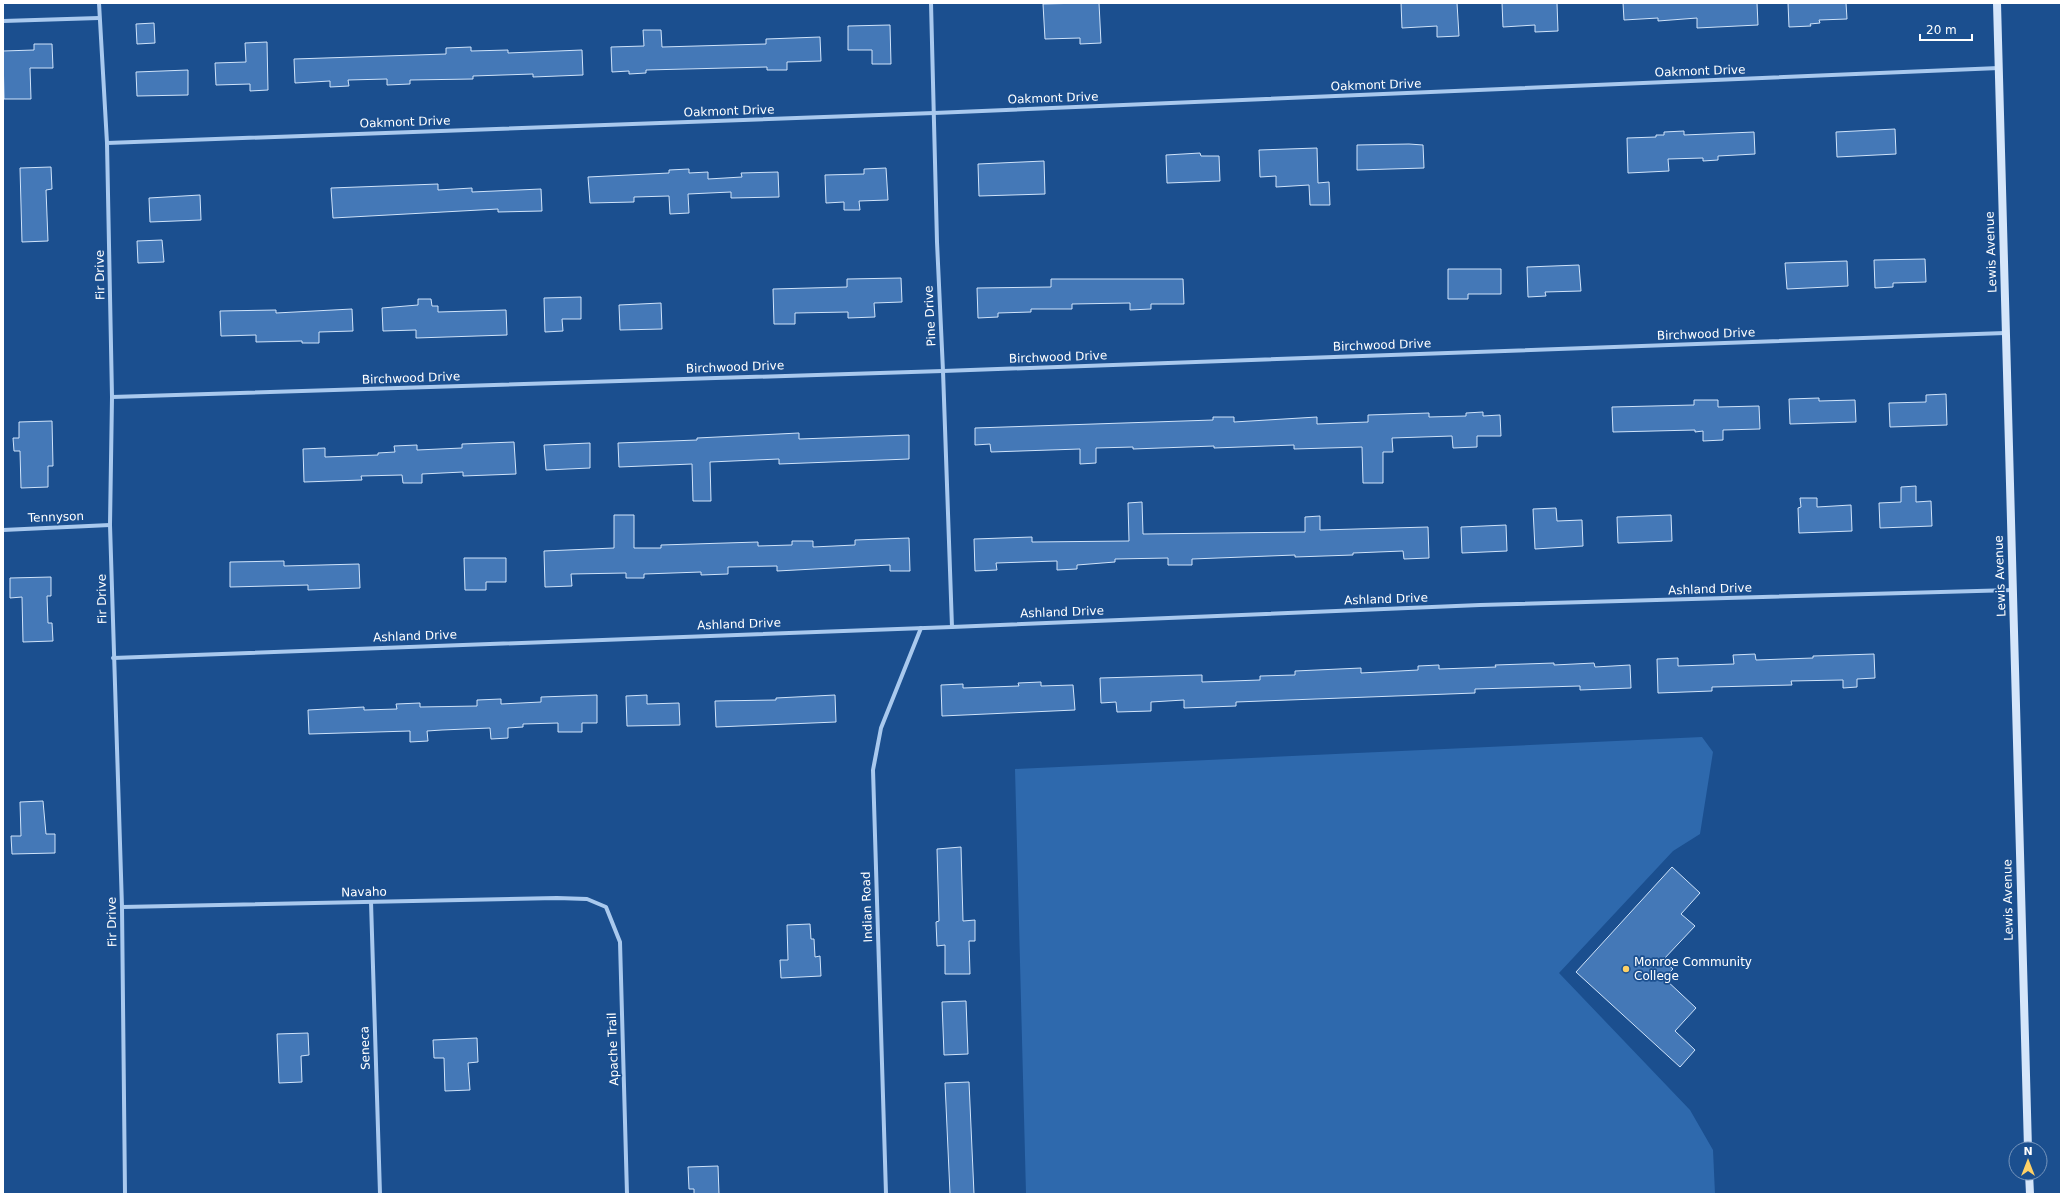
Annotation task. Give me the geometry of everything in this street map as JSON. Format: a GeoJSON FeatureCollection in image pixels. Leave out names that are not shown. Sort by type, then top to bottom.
{"type":"FeatureCollection","features":[{"type":"Feature","properties":{"kind":"main road","name":"Lewis Avenue"},"geometry":{"type":"LineString","coordinates":[[1997,3],[2028,1141]]}},
{"type":"Feature","properties":{"kind":"main road"},"geometry":{"type":"LineString","coordinates":[[2029,1181],[2030,1194]]}},
{"type":"Feature","properties":{"kind":"street","name":"Fir Drive"},"geometry":{"type":"LineString","coordinates":[[99,3],[107,143],[112,397],[110,525],[122,907],[126,1194]]}},
{"type":"Feature","properties":{"kind":"street","name":"Pine Drive"},"geometry":{"type":"LineString","coordinates":[[931,3],[937,242],[952,627]]}},
{"type":"Feature","properties":{"kind":"street"},"geometry":{"type":"LineString","coordinates":[[3,21],[99,18]]}},
{"type":"Feature","properties":{"kind":"street","name":"Oakmont Drive"},"geometry":{"type":"LineString","coordinates":[[107,143],[934,114],[1999,68]]}},
{"type":"Feature","properties":{"kind":"street","name":"Birchwood Drive"},"geometry":{"type":"LineString","coordinates":[[112,397],[943,371],[2005,333]]}},
{"type":"Feature","properties":{"kind":"street","name":"Tennyson"},"geometry":{"type":"LineString","coordinates":[[3,530],[110,525]]}},
{"type":"Feature","properties":{"kind":"street","name":"Ashland Drive"},"geometry":{"type":"LineString","coordinates":[[113,658],[952,627],[1480,605],[2013,590]]}},
{"type":"Feature","properties":{"kind":"street","name":"Indian Road"},"geometry":{"type":"LineString","coordinates":[[886,1194],[873,770],[881,728],[921,628]]}},
{"type":"Feature","properties":{"kind":"street","name":"Navaho"},"geometry":{"type":"LineString","coordinates":[[122,907],[557,898],[587,899],[606,907]]}},
{"type":"Feature","properties":{"kind":"street","name":"Seneca"},"geometry":{"type":"LineString","coordinates":[[371,902],[380,1194]]}},
{"type":"Feature","properties":{"kind":"street","name":"Apache Trail"},"geometry":{"type":"LineString","coordinates":[[606,907],[620,942],[627,1194]]}},
{"type":"Feature","properties":{"kind":"shaded area"},"geometry":{"type":"Polygon","coordinates":[[[1702,737],[1713,752],[1700,834],[1673,851],[1559,973],[1690,1110],[1713,1150],[1715,1194],[1026,1194],[1015,769],[1702,737]]]}},
{"type":"Feature","properties":{"kind":"building"},"geometry":{"type":"Polygon","coordinates":[[[1099,3],[1101,43],[1080,44],[1080,38],[1045,39],[1043,4],[1099,3]]]}},
{"type":"Feature","properties":{"kind":"building"},"geometry":{"type":"Polygon","coordinates":[[[1401,3],[1457,3],[1459,36],[1437,37],[1437,26],[1402,28],[1401,3]]]}},
{"type":"Feature","properties":{"kind":"building"},"geometry":{"type":"Polygon","coordinates":[[[1502,3],[1557,3],[1558,31],[1535,32],[1535,25],[1503,27],[1502,3]]]}},
{"type":"Feature","properties":{"kind":"building"},"geometry":{"type":"Polygon","coordinates":[[[1623,3],[1757,3],[1758,25],[1697,28],[1697,18],[1658,21],[1658,18],[1624,20],[1623,3]]]}},
{"type":"Feature","properties":{"kind":"building"},"geometry":{"type":"Polygon","coordinates":[[[1788,3],[1846,3],[1847,19],[1819,20],[1820,23],[1810,24],[1811,26],[1789,27],[1788,3]]]}},
{"type":"Feature","properties":{"kind":"building"},"geometry":{"type":"Polygon","coordinates":[[[154,23],[155,43],[137,44],[136,24],[154,23]]]}},
{"type":"Feature","properties":{"kind":"building"},"geometry":{"type":"Polygon","coordinates":[[[890,25],[891,64],[872,64],[872,50],[848,50],[848,26],[890,25]]]}},
{"type":"Feature","properties":{"kind":"building"},"geometry":{"type":"Polygon","coordinates":[[[643,30],[661,30],[662,47],[766,44],[766,39],[820,37],[821,61],[787,62],[787,70],[767,70],[767,67],[646,70],[646,73],[629,74],[629,71],[612,72],[611,47],[644,46],[643,30]]]}},
{"type":"Feature","properties":{"kind":"building"},"geometry":{"type":"Polygon","coordinates":[[[267,42],[268,90],[250,91],[250,84],[216,85],[215,63],[246,62],[245,43],[267,42]]]}},
{"type":"Feature","properties":{"kind":"building"},"geometry":{"type":"Polygon","coordinates":[[[34,44],[52,44],[53,68],[30,68],[31,99],[4,99],[3,51],[34,50],[34,44]]]}},
{"type":"Feature","properties":{"kind":"building"},"geometry":{"type":"Polygon","coordinates":[[[471,47],[471,51],[508,50],[508,53],[582,50],[583,75],[533,77],[533,74],[473,76],[473,79],[410,80],[410,84],[387,85],[387,79],[348,80],[349,86],[330,87],[330,81],[295,83],[294,59],[446,54],[446,48],[471,47]]]}},
{"type":"Feature","properties":{"kind":"building"},"geometry":{"type":"Polygon","coordinates":[[[188,70],[188,95],[137,96],[136,72],[188,70]]]}},
{"type":"Feature","properties":{"kind":"building"},"geometry":{"type":"Polygon","coordinates":[[[1895,129],[1896,154],[1837,157],[1836,132],[1895,129]]]}},
{"type":"Feature","properties":{"kind":"building"},"geometry":{"type":"Polygon","coordinates":[[[1684,131],[1684,135],[1754,132],[1755,154],[1718,156],[1718,160],[1703,161],[1703,158],[1668,159],[1669,171],[1628,173],[1627,138],[1656,137],[1656,135],[1664,135],[1664,132],[1684,131]]]}},
{"type":"Feature","properties":{"kind":"building"},"geometry":{"type":"Polygon","coordinates":[[[1357,145],[1423,145],[1424,168],[1357,170],[1357,145]]]}},
{"type":"Feature","properties":{"kind":"building"},"geometry":{"type":"Polygon","coordinates":[[[1317,148],[1318,183],[1329,182],[1330,205],[1310,205],[1309,185],[1276,187],[1276,176],[1260,177],[1259,150],[1317,148]]]}},
{"type":"Feature","properties":{"kind":"building"},"geometry":{"type":"Polygon","coordinates":[[[1200,153],[1201,156],[1219,156],[1220,181],[1167,183],[1166,155],[1200,153]]]}},
{"type":"Feature","properties":{"kind":"building"},"geometry":{"type":"Polygon","coordinates":[[[1044,161],[1045,194],[979,196],[978,164],[1044,161]]]}},
{"type":"Feature","properties":{"kind":"building"},"geometry":{"type":"Polygon","coordinates":[[[51,167],[52,189],[46,190],[48,241],[22,242],[20,168],[51,167]]]}},
{"type":"Feature","properties":{"kind":"building"},"geometry":{"type":"Polygon","coordinates":[[[886,168],[888,200],[859,201],[860,210],[844,210],[844,202],[826,203],[825,175],[864,174],[864,169],[886,168]]]}},
{"type":"Feature","properties":{"kind":"building"},"geometry":{"type":"Polygon","coordinates":[[[689,169],[689,173],[708,172],[708,179],[742,177],[741,173],[778,172],[779,197],[731,198],[731,192],[688,194],[689,213],[670,214],[669,196],[634,197],[634,202],[590,203],[588,177],[669,173],[669,170],[689,169]]]}},
{"type":"Feature","properties":{"kind":"building"},"geometry":{"type":"Polygon","coordinates":[[[438,184],[438,190],[472,188],[472,192],[541,189],[542,211],[498,212],[498,209],[333,218],[331,188],[438,184]]]}},
{"type":"Feature","properties":{"kind":"building"},"geometry":{"type":"Polygon","coordinates":[[[200,195],[201,220],[150,222],[149,198],[200,195]]]}},
{"type":"Feature","properties":{"kind":"building"},"geometry":{"type":"Polygon","coordinates":[[[162,240],[164,262],[138,263],[137,241],[162,240]]]}},
{"type":"Feature","properties":{"kind":"building"},"geometry":{"type":"Polygon","coordinates":[[[1925,259],[1926,282],[1893,283],[1893,287],[1875,288],[1874,260],[1925,259]]]}},
{"type":"Feature","properties":{"kind":"building"},"geometry":{"type":"Polygon","coordinates":[[[1847,261],[1848,286],[1787,289],[1785,263],[1847,261]]]}},
{"type":"Feature","properties":{"kind":"building"},"geometry":{"type":"Polygon","coordinates":[[[1579,265],[1581,291],[1545,292],[1546,296],[1528,297],[1527,267],[1579,265]]]}},
{"type":"Feature","properties":{"kind":"building"},"geometry":{"type":"Polygon","coordinates":[[[1448,269],[1501,269],[1501,294],[1468,294],[1468,299],[1448,299],[1448,269]]]}},
{"type":"Feature","properties":{"kind":"building"},"geometry":{"type":"Polygon","coordinates":[[[901,278],[902,302],[874,303],[875,317],[848,318],[848,312],[795,313],[795,324],[774,324],[773,289],[847,287],[847,279],[901,278]]]}},
{"type":"Feature","properties":{"kind":"building"},"geometry":{"type":"Polygon","coordinates":[[[1051,279],[1183,279],[1184,304],[1151,304],[1151,309],[1130,310],[1130,303],[1072,304],[1072,309],[1031,309],[1031,312],[998,313],[998,317],[978,318],[977,288],[1051,287],[1051,279]]]}},
{"type":"Feature","properties":{"kind":"building"},"geometry":{"type":"Polygon","coordinates":[[[581,297],[581,319],[562,319],[563,331],[545,332],[544,298],[581,297]]]}},
{"type":"Feature","properties":{"kind":"building"},"geometry":{"type":"Polygon","coordinates":[[[418,299],[431,299],[432,306],[438,306],[438,312],[506,310],[507,335],[416,338],[416,330],[383,331],[382,308],[418,305],[418,299]]]}},
{"type":"Feature","properties":{"kind":"building"},"geometry":{"type":"Polygon","coordinates":[[[661,303],[662,329],[620,330],[619,305],[661,303]]]}},
{"type":"Feature","properties":{"kind":"building"},"geometry":{"type":"Polygon","coordinates":[[[352,309],[353,331],[319,332],[319,343],[302,343],[302,341],[256,342],[256,335],[221,336],[220,311],[276,310],[276,313],[352,309]]]}},
{"type":"Feature","properties":{"kind":"building"},"geometry":{"type":"Polygon","coordinates":[[[1946,394],[1947,425],[1890,427],[1889,403],[1926,402],[1926,395],[1946,394]]]}},
{"type":"Feature","properties":{"kind":"building"},"geometry":{"type":"Polygon","coordinates":[[[1819,398],[1819,401],[1855,400],[1856,422],[1790,424],[1789,399],[1819,398]]]}},
{"type":"Feature","properties":{"kind":"building"},"geometry":{"type":"Polygon","coordinates":[[[1694,400],[1718,400],[1718,407],[1759,406],[1760,429],[1723,430],[1723,440],[1703,441],[1703,431],[1695,432],[1695,430],[1613,432],[1612,407],[1694,405],[1694,400]]]}},
{"type":"Feature","properties":{"kind":"building"},"geometry":{"type":"Polygon","coordinates":[[[1483,412],[1483,416],[1500,415],[1501,436],[1477,436],[1477,447],[1453,448],[1452,436],[1392,438],[1393,452],[1383,452],[1383,483],[1363,483],[1362,447],[1294,449],[1294,445],[1214,448],[1214,446],[1133,449],[1133,447],[1096,448],[1096,463],[1080,464],[1080,449],[991,452],[990,444],[975,445],[975,428],[1213,420],[1213,417],[1234,417],[1234,422],[1317,417],[1317,424],[1368,422],[1368,415],[1429,413],[1429,417],[1466,416],[1466,413],[1483,412]]]}},
{"type":"Feature","properties":{"kind":"building"},"geometry":{"type":"Polygon","coordinates":[[[52,421],[53,466],[48,466],[48,487],[21,488],[20,451],[14,451],[13,438],[19,438],[19,422],[52,421]]]}},
{"type":"Feature","properties":{"kind":"building"},"geometry":{"type":"Polygon","coordinates":[[[799,433],[799,439],[909,435],[909,459],[779,464],[779,459],[710,462],[711,501],[693,501],[692,464],[619,467],[618,443],[697,440],[697,438],[799,433]]]}},
{"type":"Feature","properties":{"kind":"building"},"geometry":{"type":"Polygon","coordinates":[[[514,442],[516,474],[463,476],[463,472],[422,474],[422,483],[403,483],[402,475],[361,476],[362,480],[304,482],[303,449],[325,448],[325,457],[378,455],[378,453],[395,452],[394,446],[417,445],[417,450],[462,448],[462,444],[514,442]]]}},
{"type":"Feature","properties":{"kind":"building"},"geometry":{"type":"Polygon","coordinates":[[[590,443],[590,468],[546,470],[544,445],[590,443]]]}},
{"type":"Feature","properties":{"kind":"building"},"geometry":{"type":"Polygon","coordinates":[[[1916,486],[1916,502],[1931,501],[1932,526],[1880,528],[1879,503],[1901,502],[1901,487],[1916,486]]]}},
{"type":"Feature","properties":{"kind":"building"},"geometry":{"type":"Polygon","coordinates":[[[1800,498],[1817,498],[1817,507],[1851,505],[1852,531],[1799,533],[1798,508],[1801,507],[1800,498]]]}},
{"type":"Feature","properties":{"kind":"building"},"geometry":{"type":"Polygon","coordinates":[[[1142,502],[1143,534],[1305,532],[1305,517],[1320,516],[1320,530],[1428,527],[1429,558],[1404,559],[1403,551],[1353,553],[1353,555],[1295,557],[1295,555],[1192,559],[1192,565],[1168,565],[1168,558],[1115,559],[1115,562],[1077,565],[1077,569],[1057,570],[1057,561],[996,563],[997,570],[975,571],[974,539],[1032,537],[1032,542],[1129,541],[1128,503],[1142,502]]]}},
{"type":"Feature","properties":{"kind":"building"},"geometry":{"type":"Polygon","coordinates":[[[1556,508],[1557,521],[1582,520],[1583,546],[1535,549],[1533,509],[1556,508]]]}},
{"type":"Feature","properties":{"kind":"building"},"geometry":{"type":"Polygon","coordinates":[[[614,515],[634,515],[634,548],[661,548],[661,545],[758,542],[758,546],[792,545],[792,541],[813,541],[813,547],[855,545],[855,540],[909,538],[910,571],[890,571],[890,565],[777,571],[777,566],[728,567],[728,574],[701,575],[701,572],[644,574],[644,578],[626,578],[626,573],[571,574],[572,586],[545,587],[544,551],[614,548],[614,515]]]}},
{"type":"Feature","properties":{"kind":"building"},"geometry":{"type":"Polygon","coordinates":[[[1671,515],[1672,541],[1618,543],[1617,517],[1671,515]]]}},
{"type":"Feature","properties":{"kind":"building"},"geometry":{"type":"Polygon","coordinates":[[[1506,525],[1507,551],[1462,553],[1461,527],[1506,525]]]}},
{"type":"Feature","properties":{"kind":"building"},"geometry":{"type":"Polygon","coordinates":[[[464,558],[506,558],[506,582],[486,582],[486,590],[465,590],[464,558]]]}},
{"type":"Feature","properties":{"kind":"building"},"geometry":{"type":"Polygon","coordinates":[[[284,561],[284,566],[359,564],[360,588],[308,590],[308,585],[230,587],[230,562],[284,561]]]}},
{"type":"Feature","properties":{"kind":"building"},"geometry":{"type":"Polygon","coordinates":[[[51,577],[51,596],[47,596],[48,623],[52,623],[53,641],[23,642],[22,597],[10,598],[10,578],[51,577]]]}},
{"type":"Feature","properties":{"kind":"building"},"geometry":{"type":"Polygon","coordinates":[[[1755,654],[1756,660],[1874,654],[1875,678],[1857,679],[1857,687],[1843,688],[1843,680],[1791,681],[1792,685],[1712,687],[1712,691],[1658,693],[1657,659],[1678,658],[1678,666],[1734,664],[1733,655],[1755,654]]]}},
{"type":"Feature","properties":{"kind":"building"},"geometry":{"type":"Polygon","coordinates":[[[1554,663],[1554,665],[1594,663],[1595,667],[1630,665],[1631,688],[1580,690],[1580,686],[1475,689],[1475,693],[1236,702],[1236,706],[1184,708],[1184,700],[1151,702],[1151,711],[1117,712],[1116,702],[1101,703],[1100,678],[1202,675],[1202,682],[1260,680],[1260,676],[1295,675],[1295,671],[1361,668],[1361,673],[1418,670],[1418,666],[1439,665],[1439,669],[1554,663]]]}},
{"type":"Feature","properties":{"kind":"building"},"geometry":{"type":"Polygon","coordinates":[[[1041,682],[1041,686],[1073,685],[1075,710],[942,716],[941,685],[963,684],[963,688],[1019,686],[1018,683],[1041,682]]]}},
{"type":"Feature","properties":{"kind":"building"},"geometry":{"type":"Polygon","coordinates":[[[597,695],[597,723],[582,723],[582,732],[558,732],[558,723],[523,724],[523,727],[508,728],[508,738],[491,739],[490,728],[427,731],[428,741],[410,742],[410,731],[309,734],[308,710],[364,707],[364,710],[397,709],[396,704],[420,703],[420,707],[477,706],[477,700],[501,699],[501,704],[541,702],[541,697],[597,695]]]}},
{"type":"Feature","properties":{"kind":"building"},"geometry":{"type":"Polygon","coordinates":[[[647,695],[647,704],[679,703],[680,725],[627,726],[626,696],[647,695]]]}},
{"type":"Feature","properties":{"kind":"building"},"geometry":{"type":"Polygon","coordinates":[[[835,695],[836,722],[716,727],[715,701],[776,700],[776,698],[835,695]]]}},
{"type":"Feature","properties":{"kind":"building"},"geometry":{"type":"Polygon","coordinates":[[[43,801],[46,834],[55,834],[55,853],[12,854],[11,836],[21,836],[20,802],[43,801]]]}},
{"type":"Feature","properties":{"kind":"building"},"geometry":{"type":"Polygon","coordinates":[[[961,847],[963,921],[975,920],[975,941],[969,941],[970,974],[945,974],[945,945],[937,946],[936,922],[939,921],[937,849],[961,847]]]}},
{"type":"Feature","properties":{"kind":"building"},"geometry":{"type":"Polygon","coordinates":[[[1672,867],[1700,893],[1681,914],[1695,926],[1663,960],[1673,969],[1664,978],[1696,1008],[1675,1031],[1695,1050],[1680,1067],[1576,972],[1672,867]]]}},
{"type":"Feature","properties":{"kind":"building"},"geometry":{"type":"Polygon","coordinates":[[[810,924],[811,939],[814,939],[815,957],[820,956],[821,976],[781,978],[780,960],[788,960],[787,925],[810,924]]]}},
{"type":"Feature","properties":{"kind":"building"},"geometry":{"type":"Polygon","coordinates":[[[966,1001],[968,1054],[944,1055],[942,1002],[966,1001]]]}},
{"type":"Feature","properties":{"kind":"building"},"geometry":{"type":"Polygon","coordinates":[[[308,1033],[309,1055],[301,1056],[302,1082],[279,1083],[277,1034],[308,1033]]]}},
{"type":"Feature","properties":{"kind":"building"},"geometry":{"type":"Polygon","coordinates":[[[477,1038],[478,1062],[468,1063],[470,1090],[445,1091],[444,1058],[434,1058],[433,1040],[477,1038]]]}},
{"type":"Feature","properties":{"kind":"building"},"geometry":{"type":"Polygon","coordinates":[[[969,1082],[974,1194],[950,1194],[945,1083],[969,1082]]]}},
{"type":"Feature","properties":{"kind":"building"},"geometry":{"type":"Polygon","coordinates":[[[718,1166],[719,1194],[694,1194],[694,1189],[689,1189],[688,1167],[718,1166]]]}},
{"type":"Feature","properties":{"kind":"place","name":"Monroe Community College"},"geometry":{"type":"Point","coordinates":[1626,969]}}]}
